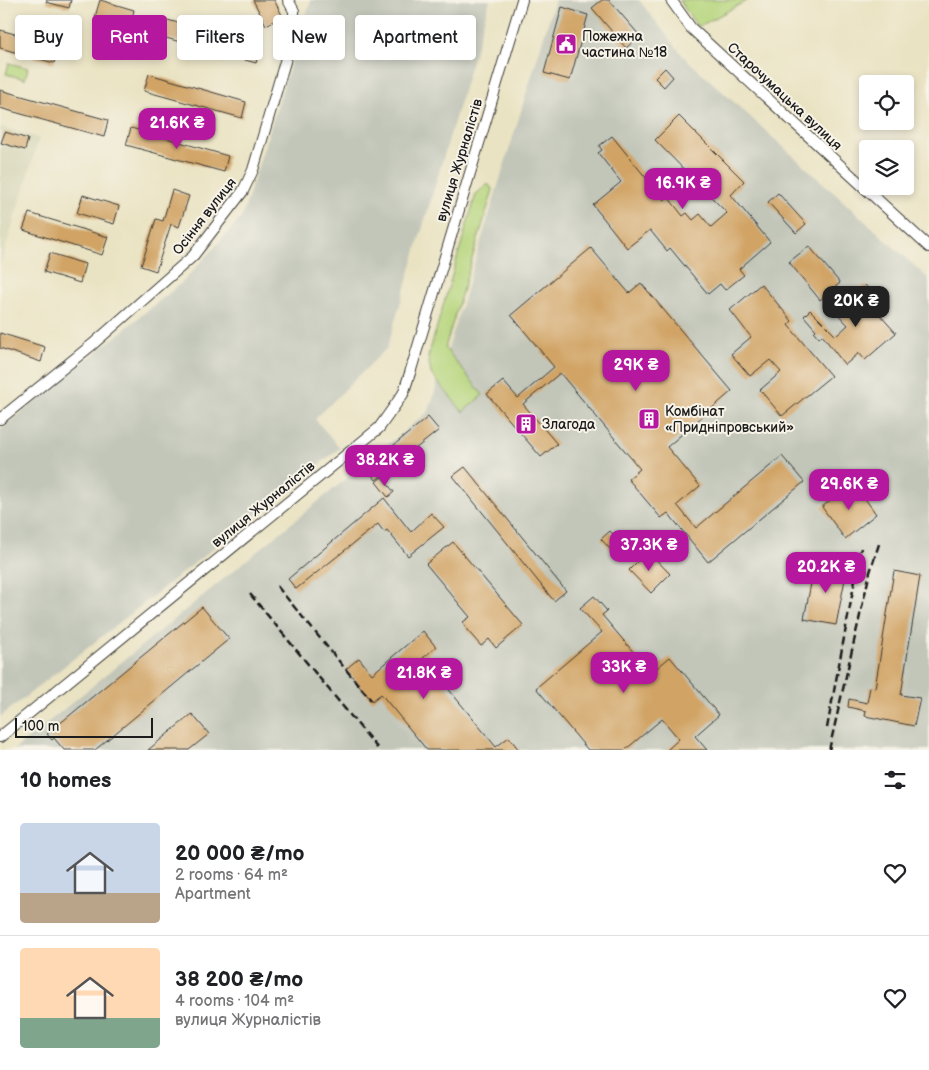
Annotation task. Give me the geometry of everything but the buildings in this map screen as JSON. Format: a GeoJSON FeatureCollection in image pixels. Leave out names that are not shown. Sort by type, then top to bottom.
{"type":"FeatureCollection","features":[{"type":"Feature","properties":{"kind":"street","name":"Осіння вулиця"},"geometry":{"type":"LineString","coordinates":[[0,419],[93,344],[194,256],[244,191],[253,170],[291,39],[294,11],[288,0]]}},
{"type":"Feature","properties":{"kind":"street","name":"вулиця Журналістів"},"geometry":{"type":"LineString","coordinates":[[0,737],[379,428],[402,394],[410,373],[522,0]]}},
{"type":"Feature","properties":{"kind":"street","name":"Старочумацька вулиця"},"geometry":{"type":"LineString","coordinates":[[671,0],[691,28],[929,248]]}},
{"type":"Feature","properties":{"kind":"shaded area"},"geometry":{"type":"Polygon","coordinates":[[[311,0],[490,0],[476,47],[476,15],[355,15],[355,60],[472,60],[387,348],[315,419],[340,448],[0,717],[0,430],[184,281],[242,217],[292,60],[345,60],[345,15],[306,15],[311,0]]]}},
{"type":"Feature","properties":{"kind":"shaded area"},"geometry":{"type":"Polygon","coordinates":[[[555,0],[639,0],[683,56],[929,279],[929,750],[14,750],[429,411],[555,0]]]}},
{"type":"Feature","properties":{"kind":"shaded area"},"geometry":{"type":"Polygon","coordinates":[[[0,127],[39,138],[0,267],[0,127]]]}},
{"type":"Feature","properties":{"kind":"green space"},"geometry":{"type":"Polygon","coordinates":[[[679,0],[748,0],[698,27],[679,0]]]}},
{"type":"Feature","properties":{"kind":"green space"},"geometry":{"type":"Polygon","coordinates":[[[9,63],[28,68],[25,79],[6,74],[9,63]]]}},
{"type":"Feature","properties":{"kind":"green space"},"geometry":{"type":"Polygon","coordinates":[[[488,184],[493,190],[445,348],[483,395],[463,412],[431,374],[428,357],[476,194],[488,184]]]}},
{"type":"Feature","properties":{"kind":"railway"},"geometry":{"type":"LineString","coordinates":[[829,750],[870,572],[880,541]]}},
{"type":"Feature","properties":{"kind":"railway"},"geometry":{"type":"LineString","coordinates":[[827,728],[861,548]]}},
{"type":"Feature","properties":{"kind":"railway"},"geometry":{"type":"LineString","coordinates":[[277,586],[371,700]]}},
{"type":"Feature","properties":{"kind":"railway"},"geometry":{"type":"LineString","coordinates":[[250,594],[379,750]]}},
{"type":"Feature","properties":{"kind":"place","name":"Пожежна частина №18"},"geometry":{"type":"Point","coordinates":[566,44]}},
{"type":"Feature","properties":{"kind":"place","name":"Комбінат «Придніпровський»"},"geometry":{"type":"Point","coordinates":[649,419]}},
{"type":"Feature","properties":{"kind":"place","name":"Злагода"},"geometry":{"type":"Point","coordinates":[526,424]}}]}
